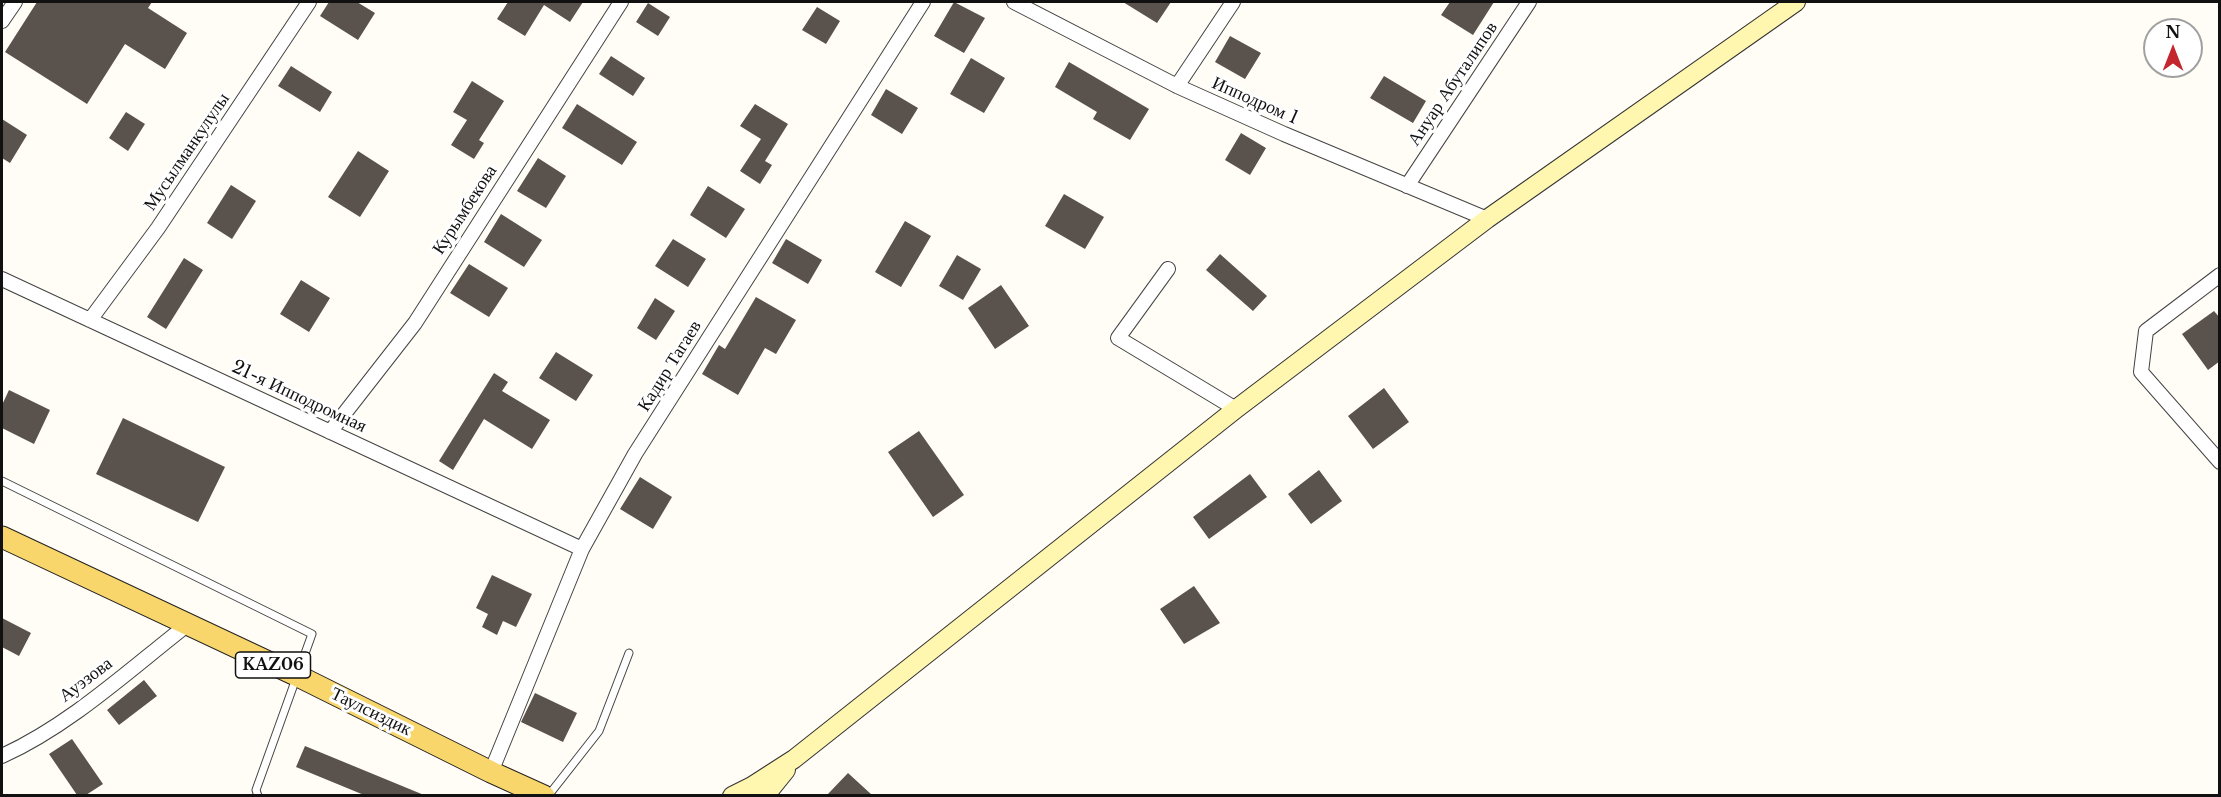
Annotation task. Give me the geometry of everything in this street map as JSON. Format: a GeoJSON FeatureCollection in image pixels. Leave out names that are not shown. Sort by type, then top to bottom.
{"type":"FeatureCollection","features":[{"type":"Feature","properties":{"kind":"main road"},"geometry":{"type":"LineString","coordinates":[[732,795],[752,786],[794,759],[1236,409],[1487,219],[1796,2]]}},
{"type":"Feature","properties":{"kind":"main road","name":"Таулсиздик"},"geometry":{"type":"LineString","coordinates":[[2,537],[298,676],[490,772],[516,791],[546,795]]}},
{"type":"Feature","properties":{"kind":"main road"},"geometry":{"type":"LineString","coordinates":[[765,795],[794,759]]}},
{"type":"Feature","properties":{"kind":"street"},"geometry":{"type":"LineString","coordinates":[[2,21],[15,2]]}},
{"type":"Feature","properties":{"kind":"street","name":"Мусылманкулулы"},"geometry":{"type":"LineString","coordinates":[[90,320],[104,305],[158,228],[309,2]]}},
{"type":"Feature","properties":{"kind":"street","name":"Курымбекова"},"geometry":{"type":"LineString","coordinates":[[330,432],[415,323],[621,2]]}},
{"type":"Feature","properties":{"kind":"street","name":"Кадир Тагаев"},"geometry":{"type":"LineString","coordinates":[[490,772],[582,549],[635,454],[923,2]]}},
{"type":"Feature","properties":{"kind":"street","name":"Ипподром 1"},"geometry":{"type":"LineString","coordinates":[[1014,2],[1177,86],[1487,219]]}},
{"type":"Feature","properties":{"kind":"street"},"geometry":{"type":"LineString","coordinates":[[1177,86],[1233,2]]}},
{"type":"Feature","properties":{"kind":"street","name":"Ануар Абуталипов"},"geometry":{"type":"LineString","coordinates":[[1407,186],[1529,2]]}},
{"type":"Feature","properties":{"kind":"street"},"geometry":{"type":"LineString","coordinates":[[1168,269],[1118,338],[1236,409]]}},
{"type":"Feature","properties":{"kind":"street"},"geometry":{"type":"LineString","coordinates":[[2220,275],[2146,331],[2141,372],[2220,462]]}},
{"type":"Feature","properties":{"kind":"street","name":"21-я Ипподромная"},"geometry":{"type":"LineString","coordinates":[[2,279],[582,549]]}},
{"type":"Feature","properties":{"kind":"street","name":"Ауэзова"},"geometry":{"type":"LineString","coordinates":[[2,756],[32,742],[187,625]]}},
{"type":"Feature","properties":{"kind":"lane"},"geometry":{"type":"LineString","coordinates":[[2,481],[312,634],[256,789],[258,795]]}},
{"type":"Feature","properties":{"kind":"lane"},"geometry":{"type":"LineString","coordinates":[[546,795],[600,731],[629,653]]}},
{"type":"Feature","properties":{"kind":"building"},"geometry":{"type":"Polygon","coordinates":[[[37,2],[152,2],[148,8],[187,33],[165,69],[125,44],[87,104],[5,52],[37,2]]]}},
{"type":"Feature","properties":{"kind":"building"},"geometry":{"type":"Polygon","coordinates":[[[329,2],[357,2],[375,13],[358,40],[320,16],[329,2]]]}},
{"type":"Feature","properties":{"kind":"building"},"geometry":{"type":"Polygon","coordinates":[[[508,2],[583,2],[570,22],[544,5],[525,36],[497,19],[508,2]]]}},
{"type":"Feature","properties":{"kind":"building"},"geometry":{"type":"Polygon","coordinates":[[[954,2],[985,18],[964,53],[934,36],[954,2]]]}},
{"type":"Feature","properties":{"kind":"building"},"geometry":{"type":"Polygon","coordinates":[[[1123,2],[1171,2],[1157,23],[1123,2]]]}},
{"type":"Feature","properties":{"kind":"building"},"geometry":{"type":"Polygon","coordinates":[[[1450,2],[1494,2],[1473,35],[1441,15],[1450,2]]]}},
{"type":"Feature","properties":{"kind":"building"},"geometry":{"type":"Polygon","coordinates":[[[648,3],[670,17],[658,36],[636,22],[648,3]]]}},
{"type":"Feature","properties":{"kind":"building"},"geometry":{"type":"Polygon","coordinates":[[[817,7],[840,21],[826,44],[802,30],[817,7]]]}},
{"type":"Feature","properties":{"kind":"building"},"geometry":{"type":"Polygon","coordinates":[[[1230,36],[1261,53],[1245,79],[1215,62],[1230,36]]]}},
{"type":"Feature","properties":{"kind":"building"},"geometry":{"type":"Polygon","coordinates":[[[611,56],[645,78],[633,96],[599,74],[611,56]]]}},
{"type":"Feature","properties":{"kind":"building"},"geometry":{"type":"Polygon","coordinates":[[[971,58],[1005,78],[984,113],[950,94],[971,58]]]}},
{"type":"Feature","properties":{"kind":"building"},"geometry":{"type":"Polygon","coordinates":[[[1069,62],[1149,109],[1130,140],[1093,119],[1097,112],[1055,87],[1069,62]]]}},
{"type":"Feature","properties":{"kind":"building"},"geometry":{"type":"Polygon","coordinates":[[[291,66],[332,92],[320,112],[278,86],[291,66]]]}},
{"type":"Feature","properties":{"kind":"building"},"geometry":{"type":"Polygon","coordinates":[[[1384,76],[1426,101],[1413,123],[1370,98],[1384,76]]]}},
{"type":"Feature","properties":{"kind":"building"},"geometry":{"type":"Polygon","coordinates":[[[472,81],[504,101],[479,140],[484,143],[474,159],[451,145],[467,120],[453,112],[472,81]]]}},
{"type":"Feature","properties":{"kind":"building"},"geometry":{"type":"Polygon","coordinates":[[[886,89],[918,108],[902,134],[871,115],[886,89]]]}},
{"type":"Feature","properties":{"kind":"building"},"geometry":{"type":"Polygon","coordinates":[[[577,104],[637,142],[622,165],[562,128],[577,104]]]}},
{"type":"Feature","properties":{"kind":"building"},"geometry":{"type":"Polygon","coordinates":[[[755,104],[788,124],[765,161],[772,165],[760,184],[740,171],[761,139],[740,126],[755,104]]]}},
{"type":"Feature","properties":{"kind":"building"},"geometry":{"type":"Polygon","coordinates":[[[126,112],[145,124],[128,151],[109,138],[126,112]]]}},
{"type":"Feature","properties":{"kind":"building"},"geometry":{"type":"Polygon","coordinates":[[[2,119],[27,135],[10,163],[2,158],[2,119]]]}},
{"type":"Feature","properties":{"kind":"building"},"geometry":{"type":"Polygon","coordinates":[[[1241,133],[1266,148],[1250,175],[1225,160],[1241,133]]]}},
{"type":"Feature","properties":{"kind":"building"},"geometry":{"type":"Polygon","coordinates":[[[358,151],[389,171],[360,217],[328,197],[358,151]]]}},
{"type":"Feature","properties":{"kind":"building"},"geometry":{"type":"Polygon","coordinates":[[[538,158],[566,176],[546,208],[517,191],[538,158]]]}},
{"type":"Feature","properties":{"kind":"building"},"geometry":{"type":"Polygon","coordinates":[[[231,185],[256,201],[232,239],[207,223],[231,185]]]}},
{"type":"Feature","properties":{"kind":"building"},"geometry":{"type":"Polygon","coordinates":[[[708,186],[745,209],[726,238],[690,215],[708,186]]]}},
{"type":"Feature","properties":{"kind":"building"},"geometry":{"type":"Polygon","coordinates":[[[1064,194],[1104,217],[1085,249],[1045,226],[1064,194]]]}},
{"type":"Feature","properties":{"kind":"building"},"geometry":{"type":"Polygon","coordinates":[[[501,214],[542,240],[524,267],[484,242],[501,214]]]}},
{"type":"Feature","properties":{"kind":"building"},"geometry":{"type":"Polygon","coordinates":[[[905,221],[931,236],[901,287],[875,272],[905,221]]]}},
{"type":"Feature","properties":{"kind":"building"},"geometry":{"type":"Polygon","coordinates":[[[673,239],[706,259],[688,287],[655,266],[673,239]]]}},
{"type":"Feature","properties":{"kind":"building"},"geometry":{"type":"Polygon","coordinates":[[[786,239],[822,260],[808,284],[772,263],[786,239]]]}},
{"type":"Feature","properties":{"kind":"building"},"geometry":{"type":"Polygon","coordinates":[[[1220,254],[1267,296],[1253,311],[1206,270],[1220,254]]]}},
{"type":"Feature","properties":{"kind":"building"},"geometry":{"type":"Polygon","coordinates":[[[957,255],[981,269],[963,300],[939,286],[957,255]]]}},
{"type":"Feature","properties":{"kind":"building"},"geometry":{"type":"Polygon","coordinates":[[[184,258],[203,270],[166,329],[147,317],[184,258]]]}},
{"type":"Feature","properties":{"kind":"building"},"geometry":{"type":"Polygon","coordinates":[[[469,264],[508,288],[489,317],[450,293],[469,264]]]}},
{"type":"Feature","properties":{"kind":"building"},"geometry":{"type":"Polygon","coordinates":[[[301,280],[330,298],[309,332],[280,314],[301,280]]]}},
{"type":"Feature","properties":{"kind":"building"},"geometry":{"type":"Polygon","coordinates":[[[1001,285],[1029,326],[995,349],[968,308],[1001,285]]]}},
{"type":"Feature","properties":{"kind":"building"},"geometry":{"type":"Polygon","coordinates":[[[756,297],[796,320],[776,354],[765,348],[738,395],[702,374],[719,345],[725,349],[756,297]]]}},
{"type":"Feature","properties":{"kind":"building"},"geometry":{"type":"Polygon","coordinates":[[[655,298],[675,311],[656,340],[637,328],[655,298]]]}},
{"type":"Feature","properties":{"kind":"building"},"geometry":{"type":"Polygon","coordinates":[[[2214,311],[2220,318],[2220,361],[2208,370],[2182,334],[2214,311]]]}},
{"type":"Feature","properties":{"kind":"building"},"geometry":{"type":"Polygon","coordinates":[[[556,352],[593,375],[576,401],[539,378],[556,352]]]}},
{"type":"Feature","properties":{"kind":"building"},"geometry":{"type":"Polygon","coordinates":[[[494,373],[508,382],[502,391],[550,420],[532,449],[484,419],[453,470],[439,461],[494,373]]]}},
{"type":"Feature","properties":{"kind":"building"},"geometry":{"type":"Polygon","coordinates":[[[1384,388],[1409,422],[1373,449],[1348,416],[1384,388]]]}},
{"type":"Feature","properties":{"kind":"building"},"geometry":{"type":"Polygon","coordinates":[[[9,390],[50,410],[34,444],[2,428],[2,405],[9,390]]]}},
{"type":"Feature","properties":{"kind":"building"},"geometry":{"type":"Polygon","coordinates":[[[123,418],[225,467],[198,522],[96,474],[123,418]]]}},
{"type":"Feature","properties":{"kind":"building"},"geometry":{"type":"Polygon","coordinates":[[[919,431],[964,495],[933,517],[888,452],[919,431]]]}},
{"type":"Feature","properties":{"kind":"building"},"geometry":{"type":"Polygon","coordinates":[[[1319,470],[1342,501],[1311,524],[1288,494],[1319,470]]]}},
{"type":"Feature","properties":{"kind":"building"},"geometry":{"type":"Polygon","coordinates":[[[1250,474],[1267,497],[1209,539],[1193,517],[1250,474]]]}},
{"type":"Feature","properties":{"kind":"building"},"geometry":{"type":"Polygon","coordinates":[[[640,477],[672,497],[653,529],[620,509],[640,477]]]}},
{"type":"Feature","properties":{"kind":"building"},"geometry":{"type":"Polygon","coordinates":[[[492,575],[532,594],[516,627],[503,621],[497,635],[482,627],[488,614],[476,608],[492,575]]]}},
{"type":"Feature","properties":{"kind":"building"},"geometry":{"type":"Polygon","coordinates":[[[1194,586],[1220,623],[1184,644],[1160,609],[1194,586]]]}},
{"type":"Feature","properties":{"kind":"building"},"geometry":{"type":"Polygon","coordinates":[[[2,618],[31,633],[19,656],[2,647],[2,618]]]}},
{"type":"Feature","properties":{"kind":"building"},"geometry":{"type":"Polygon","coordinates":[[[144,680],[157,696],[119,725],[107,710],[144,680]]]}},
{"type":"Feature","properties":{"kind":"building"},"geometry":{"type":"Polygon","coordinates":[[[535,693],[577,713],[563,742],[521,722],[535,693]]]}},
{"type":"Feature","properties":{"kind":"building"},"geometry":{"type":"Polygon","coordinates":[[[72,739],[103,784],[86,795],[77,795],[49,754],[72,739]]]}},
{"type":"Feature","properties":{"kind":"building"},"geometry":{"type":"Polygon","coordinates":[[[305,746],[424,795],[364,795],[296,767],[305,746]]]}},
{"type":"Feature","properties":{"kind":"building"},"geometry":{"type":"Polygon","coordinates":[[[848,773],[872,795],[827,795],[848,773]]]}}]}
